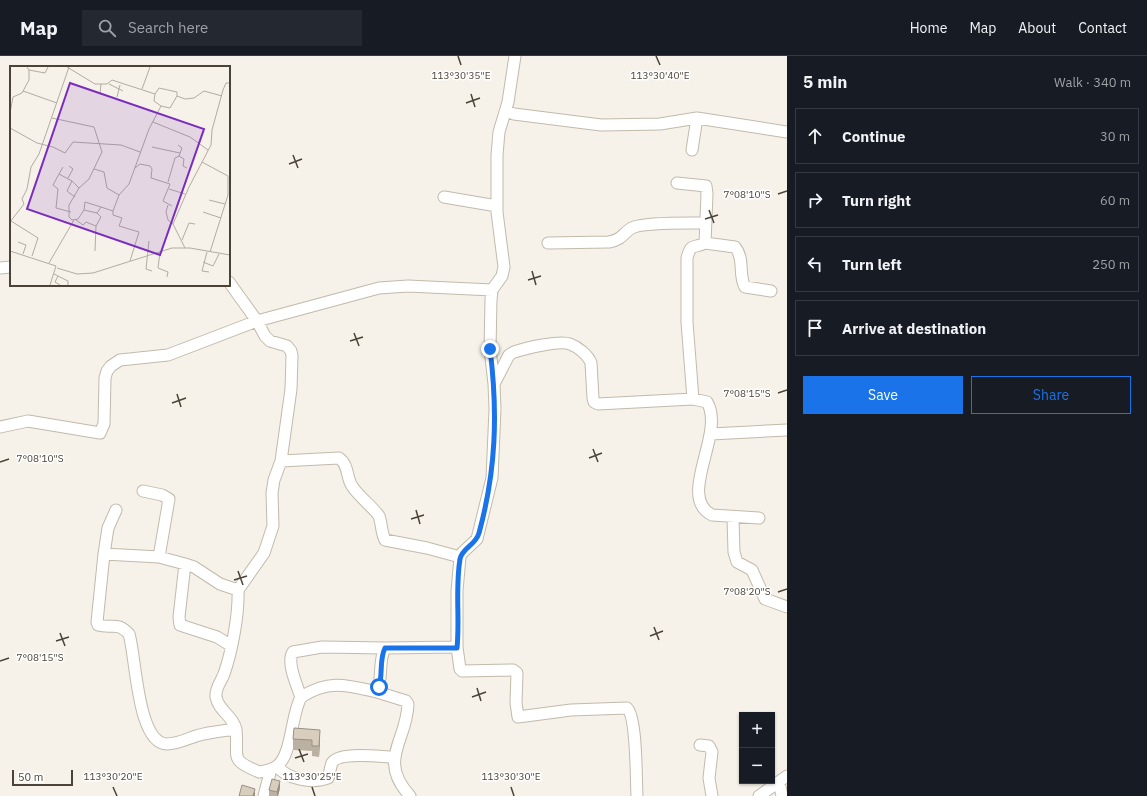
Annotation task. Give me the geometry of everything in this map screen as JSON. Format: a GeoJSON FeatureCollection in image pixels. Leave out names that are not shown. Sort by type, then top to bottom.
{"type":"FeatureCollection","features":[{"type":"Feature","properties":{"kind":"street"},"geometry":{"type":"LineString","coordinates":[[515,56],[506,111],[499,132],[496,155],[497,206],[503,272],[492,290],[490,349],[494,384],[492,478],[477,540],[466,549],[460,557],[457,591],[457,648],[460,669],[462,671],[513,670],[517,673],[516,703],[518,717],[571,710],[627,708],[631,716],[634,735],[637,796]]}},
{"type":"Feature","properties":{"kind":"street"},"geometry":{"type":"LineString","coordinates":[[506,111],[514,114],[601,125],[654,124],[697,118],[787,132]]}},
{"type":"Feature","properties":{"kind":"street"},"geometry":{"type":"LineString","coordinates":[[692,150],[697,118]]}},
{"type":"Feature","properties":{"kind":"street"},"geometry":{"type":"LineString","coordinates":[[677,183],[706,186],[706,243]]}},
{"type":"Feature","properties":{"kind":"street"},"geometry":{"type":"LineString","coordinates":[[444,197],[497,206]]}},
{"type":"Feature","properties":{"kind":"street"},"geometry":{"type":"LineString","coordinates":[[548,243],[618,241],[629,229],[640,225],[706,223]]}},
{"type":"Feature","properties":{"kind":"street"},"geometry":{"type":"LineString","coordinates":[[693,399],[687,322],[687,258],[689,249],[693,246],[706,243],[735,247],[741,259],[742,283],[745,287],[771,291]]}},
{"type":"Feature","properties":{"kind":"street"},"geometry":{"type":"LineString","coordinates":[[0,268],[10,267]]}},
{"type":"Feature","properties":{"kind":"street"},"geometry":{"type":"LineString","coordinates":[[230,283],[257,321],[265,336],[270,341],[287,346],[291,351],[292,356],[290,389],[281,461],[274,480],[273,526],[264,553],[238,590],[238,603],[224,675],[216,690],[216,697],[236,729],[236,756],[239,762],[259,772],[274,768],[288,776],[313,780],[323,780],[328,778],[333,762],[337,758],[347,755],[393,757]]}},
{"type":"Feature","properties":{"kind":"street"},"geometry":{"type":"LineString","coordinates":[[0,427],[28,421],[100,433],[104,424],[107,371],[111,366],[127,358],[168,355],[257,321],[379,288],[408,286],[492,290]]}},
{"type":"Feature","properties":{"kind":"street"},"geometry":{"type":"LineString","coordinates":[[494,384],[509,355],[514,352],[559,344],[570,344],[589,358],[591,362],[593,398],[594,402],[598,404],[693,399],[707,402],[710,406],[711,434],[698,484],[698,496],[706,512],[712,515],[733,518],[759,518]]}},
{"type":"Feature","properties":{"kind":"street"},"geometry":{"type":"LineString","coordinates":[[711,434],[787,430]]}},
{"type":"Feature","properties":{"kind":"street"},"geometry":{"type":"LineString","coordinates":[[281,461],[339,458],[346,466],[350,484],[378,514],[381,523],[381,533],[385,540],[427,548],[460,557]]}},
{"type":"Feature","properties":{"kind":"street"},"geometry":{"type":"LineString","coordinates":[[143,491],[162,495],[169,499],[159,557]]}},
{"type":"Feature","properties":{"kind":"street"},"geometry":{"type":"LineString","coordinates":[[116,510],[108,528],[97,622],[98,625],[102,626],[117,626],[125,629],[129,634],[139,696],[145,720],[153,736],[161,744],[169,744],[209,732],[236,729]]}},
{"type":"Feature","properties":{"kind":"street"},"geometry":{"type":"LineString","coordinates":[[733,518],[734,552],[737,562],[752,570],[765,599],[787,607]]}},
{"type":"Feature","properties":{"kind":"street"},"geometry":{"type":"LineString","coordinates":[[104,554],[159,557],[186,564],[194,567],[220,584],[238,590]]}},
{"type":"Feature","properties":{"kind":"street"},"geometry":{"type":"LineString","coordinates":[[186,564],[179,617],[180,626],[218,637],[230,645]]}},
{"type":"Feature","properties":{"kind":"street"},"geometry":{"type":"LineString","coordinates":[[264,796],[274,768],[285,756],[294,713],[301,697],[293,676],[291,658],[293,652],[322,647],[457,648]]}},
{"type":"Feature","properties":{"kind":"street"},"geometry":{"type":"LineString","coordinates":[[377,692],[381,681],[382,654],[385,648]]}},
{"type":"Feature","properties":{"kind":"street"},"geometry":{"type":"LineString","coordinates":[[301,697],[331,685],[342,684],[377,692],[406,701],[408,704],[393,757],[402,787],[410,796]]}},
{"type":"Feature","properties":{"kind":"street"},"geometry":{"type":"LineString","coordinates":[[700,745],[709,746],[712,752],[709,778],[712,796]]}},
{"type":"Feature","properties":{"kind":"street"},"geometry":{"type":"LineString","coordinates":[[759,796],[783,779]]}},
{"type":"Feature","properties":{"kind":"street"},"geometry":{"type":"LineString","coordinates":[[782,796],[783,779]]}},
{"type":"Feature","properties":{"kind":"building"},"geometry":{"type":"Polygon","coordinates":[[[294,728],[320,730],[319,746],[312,746],[312,740],[293,739],[294,728]]]}},
{"type":"Feature","properties":{"kind":"building"},"geometry":{"type":"Polygon","coordinates":[[[272,779],[280,781],[277,792],[269,790],[272,779]]]}},
{"type":"Feature","properties":{"kind":"building"},"geometry":{"type":"Polygon","coordinates":[[[242,785],[255,789],[253,796],[239,796],[242,785]]]}},
{"type":"Feature","properties":{"kind":"route"},"geometry":{"type":"LineString","coordinates":[[379,687],[381,681],[382,654],[385,648],[457,648],[457,591],[460,557],[462,553],[477,540],[492,478],[495,409],[490,349]]}}]}
